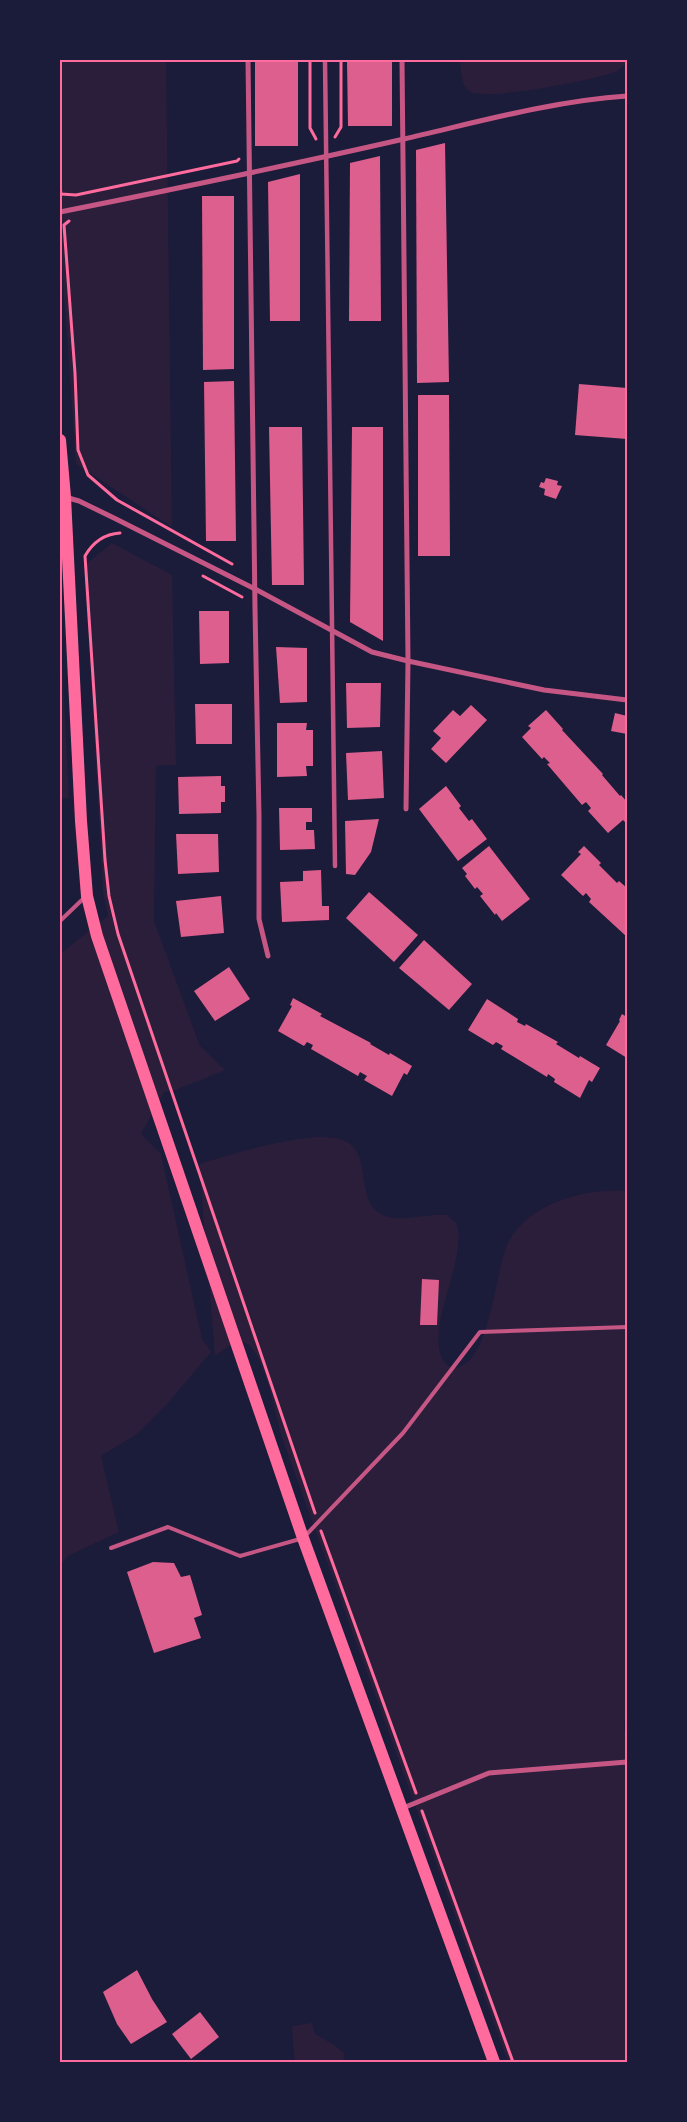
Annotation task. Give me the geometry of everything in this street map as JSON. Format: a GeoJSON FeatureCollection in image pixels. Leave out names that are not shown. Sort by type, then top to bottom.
{"type":"FeatureCollection","features":[{"type":"Feature","properties":{"kind":"main road"},"geometry":{"type":"LineString","coordinates":[[60,440],[65,497],[81,821],[87,896],[97,936],[303,1538],[494,2062]]}},
{"type":"Feature","properties":{"kind":"street"},"geometry":{"type":"LineString","coordinates":[[248,60],[248,172],[260,816],[259,919],[268,956]]}},
{"type":"Feature","properties":{"kind":"street"},"geometry":{"type":"LineString","coordinates":[[326,60],[325,156],[333,631],[334,866]]}},
{"type":"Feature","properties":{"kind":"street"},"geometry":{"type":"LineString","coordinates":[[402,60],[408,661],[406,809]]}},
{"type":"Feature","properties":{"kind":"street"},"geometry":{"type":"LineString","coordinates":[[60,212],[504,116],[597,98],[627,96]]}},
{"type":"Feature","properties":{"kind":"street"},"geometry":{"type":"LineString","coordinates":[[65,497],[79,501],[255,589],[372,652],[544,690],[627,700]]}},
{"type":"Feature","properties":{"kind":"street"},"geometry":{"type":"LineString","coordinates":[[403,1808],[490,1773],[627,1762]]}},
{"type":"Feature","properties":{"kind":"lane"},"geometry":{"type":"LineString","coordinates":[[60,920],[87,896]]}},
{"type":"Feature","properties":{"kind":"lane"},"geometry":{"type":"LineString","coordinates":[[111,1548],[168,1527],[240,1556],[303,1538],[402,1433],[480,1332],[627,1327]]}},
{"type":"Feature","properties":{"kind":"path"},"geometry":{"type":"LineString","coordinates":[[60,186],[61,194],[76,195],[237,161],[241,156]]}},
{"type":"Feature","properties":{"kind":"path"},"geometry":{"type":"LineString","coordinates":[[70,221],[64,225],[78,440],[81,461],[88,476],[117,500],[236,567]]}},
{"type":"Feature","properties":{"kind":"path"},"geometry":{"type":"LineString","coordinates":[[125,535],[119,533],[111,534],[99,539],[90,547],[85,556],[105,860],[109,896],[118,934],[318,1523],[513,2062]]}},
{"type":"Feature","properties":{"kind":"path"},"geometry":{"type":"LineString","coordinates":[[196,572],[242,597]]}},
{"type":"Feature","properties":{"kind":"shaded area"},"geometry":{"type":"Polygon","coordinates":[[[60,60],[166,60],[172,527],[76,464],[60,239],[60,60]]]}},
{"type":"Feature","properties":{"kind":"shaded area"},"geometry":{"type":"Polygon","coordinates":[[[460,60],[627,61],[614,72],[584,80],[517,92],[481,94],[471,92],[465,86],[460,60]]]}},
{"type":"Feature","properties":{"kind":"shaded area"},"geometry":{"type":"Polygon","coordinates":[[[112,543],[172,575],[176,765],[156,766],[154,921],[200,1046],[225,1070],[176,1090],[164,1092],[141,1134],[161,1154],[202,1339],[211,1352],[168,1403],[137,1434],[101,1456],[119,1532],[68,1556],[60,1566],[60,954],[108,916],[103,892],[85,565],[112,543]]]}},
{"type":"Feature","properties":{"kind":"shaded area"},"geometry":{"type":"Polygon","coordinates":[[[60,616],[69,798],[60,799],[60,616]]]}},
{"type":"Feature","properties":{"kind":"shaded area"},"geometry":{"type":"Polygon","coordinates":[[[318,1137],[339,1139],[354,1147],[362,1167],[369,1201],[375,1210],[393,1218],[447,1215],[456,1223],[459,1237],[457,1253],[442,1311],[439,1346],[446,1364],[457,1368],[470,1359],[479,1346],[486,1329],[505,1252],[510,1239],[520,1226],[532,1215],[562,1200],[595,1192],[627,1191],[627,1694],[624,1728],[627,1743],[627,2062],[508,2062],[281,1435],[268,1382],[262,1367],[250,1346],[242,1342],[231,1345],[215,1356],[199,1164],[273,1144],[318,1137]]]}},
{"type":"Feature","properties":{"kind":"shaded area"},"geometry":{"type":"Polygon","coordinates":[[[312,2023],[315,2034],[333,2044],[345,2054],[342,2062],[296,2062],[292,2026],[312,2023]]]}},
{"type":"Feature","properties":{"kind":"building"},"geometry":{"type":"Polygon","coordinates":[[[255,60],[298,60],[298,146],[255,146],[255,60]]]}},
{"type":"Feature","properties":{"kind":"building"},"geometry":{"type":"Polygon","coordinates":[[[347,60],[392,60],[392,126],[348,126],[347,60]]]}},
{"type":"Feature","properties":{"kind":"building"},"geometry":{"type":"Polygon","coordinates":[[[445,143],[449,382],[417,383],[416,150],[445,143]]]}},
{"type":"Feature","properties":{"kind":"building"},"geometry":{"type":"Polygon","coordinates":[[[380,156],[381,321],[349,321],[350,163],[380,156]]]}},
{"type":"Feature","properties":{"kind":"building"},"geometry":{"type":"Polygon","coordinates":[[[300,174],[300,321],[270,321],[268,182],[300,174]]]}},
{"type":"Feature","properties":{"kind":"building"},"geometry":{"type":"Polygon","coordinates":[[[202,196],[234,196],[234,369],[203,370],[202,196]]]}},
{"type":"Feature","properties":{"kind":"building"},"geometry":{"type":"Polygon","coordinates":[[[234,381],[236,541],[206,541],[204,382],[234,381]]]}},
{"type":"Feature","properties":{"kind":"building"},"geometry":{"type":"Polygon","coordinates":[[[579,384],[627,388],[627,439],[575,435],[579,384]]]}},
{"type":"Feature","properties":{"kind":"building"},"geometry":{"type":"Polygon","coordinates":[[[418,395],[449,395],[450,556],[418,556],[418,395]]]}},
{"type":"Feature","properties":{"kind":"building"},"geometry":{"type":"Polygon","coordinates":[[[269,427],[302,427],[304,585],[272,585],[269,427]]]}},
{"type":"Feature","properties":{"kind":"building"},"geometry":{"type":"Polygon","coordinates":[[[352,427],[383,427],[383,641],[350,622],[352,427]]]}},
{"type":"Feature","properties":{"kind":"building"},"geometry":{"type":"Polygon","coordinates":[[[546,478],[558,481],[557,485],[562,486],[556,499],[544,495],[545,489],[539,487],[546,478]]]}},
{"type":"Feature","properties":{"kind":"building"},"geometry":{"type":"Polygon","coordinates":[[[199,611],[229,611],[229,663],[200,664],[199,611]]]}},
{"type":"Feature","properties":{"kind":"building"},"geometry":{"type":"Polygon","coordinates":[[[276,647],[307,648],[307,702],[280,703],[276,647]]]}},
{"type":"Feature","properties":{"kind":"building"},"geometry":{"type":"Polygon","coordinates":[[[346,683],[381,683],[380,727],[347,728],[346,683]]]}},
{"type":"Feature","properties":{"kind":"building"},"geometry":{"type":"Polygon","coordinates":[[[195,704],[232,704],[232,744],[196,744],[195,704]]]}},
{"type":"Feature","properties":{"kind":"building"},"geometry":{"type":"Polygon","coordinates":[[[471,705],[487,720],[446,763],[431,749],[441,738],[433,731],[453,710],[460,716],[471,705]]]}},
{"type":"Feature","properties":{"kind":"building"},"geometry":{"type":"Polygon","coordinates":[[[546,710],[627,802],[627,820],[625,822],[623,820],[608,833],[588,811],[591,808],[586,802],[582,805],[547,764],[550,763],[544,757],[542,759],[522,737],[531,728],[528,726],[546,710]]]}},
{"type":"Feature","properties":{"kind":"building"},"geometry":{"type":"Polygon","coordinates":[[[615,713],[627,716],[627,734],[611,731],[615,713]]]}},
{"type":"Feature","properties":{"kind":"building"},"geometry":{"type":"Polygon","coordinates":[[[277,723],[307,723],[306,730],[313,730],[313,766],[306,766],[307,776],[277,777],[277,723]]]}},
{"type":"Feature","properties":{"kind":"building"},"geometry":{"type":"Polygon","coordinates":[[[382,751],[384,798],[348,800],[346,753],[382,751]]]}},
{"type":"Feature","properties":{"kind":"building"},"geometry":{"type":"Polygon","coordinates":[[[221,776],[221,786],[225,786],[225,802],[221,802],[221,813],[179,814],[178,777],[221,776]]]}},
{"type":"Feature","properties":{"kind":"building"},"geometry":{"type":"Polygon","coordinates":[[[446,786],[461,806],[459,808],[469,821],[472,819],[487,839],[458,861],[419,809],[446,786]]]}},
{"type":"Feature","properties":{"kind":"building"},"geometry":{"type":"Polygon","coordinates":[[[279,808],[312,808],[312,822],[306,822],[306,830],[314,830],[315,849],[280,850],[279,808]]]}},
{"type":"Feature","properties":{"kind":"building"},"geometry":{"type":"Polygon","coordinates":[[[379,819],[371,852],[355,875],[346,874],[345,821],[379,819]]]}},
{"type":"Feature","properties":{"kind":"building"},"geometry":{"type":"Polygon","coordinates":[[[176,834],[218,834],[219,872],[178,874],[176,834]]]}},
{"type":"Feature","properties":{"kind":"building"},"geometry":{"type":"Polygon","coordinates":[[[489,846],[530,899],[502,921],[480,896],[483,894],[477,887],[475,889],[465,876],[467,874],[462,868],[489,846]]]}},
{"type":"Feature","properties":{"kind":"building"},"geometry":{"type":"Polygon","coordinates":[[[584,846],[617,883],[619,881],[627,888],[627,937],[589,902],[591,899],[586,893],[583,896],[561,875],[581,854],[578,852],[584,846]]]}},
{"type":"Feature","properties":{"kind":"building"},"geometry":{"type":"Polygon","coordinates":[[[321,870],[322,906],[329,906],[329,920],[282,922],[280,882],[303,881],[303,871],[321,870]]]}},
{"type":"Feature","properties":{"kind":"building"},"geometry":{"type":"Polygon","coordinates":[[[369,892],[418,935],[394,962],[346,918],[369,892]]]}},
{"type":"Feature","properties":{"kind":"building"},"geometry":{"type":"Polygon","coordinates":[[[221,896],[224,933],[181,937],[176,901],[221,896]]]}},
{"type":"Feature","properties":{"kind":"building"},"geometry":{"type":"Polygon","coordinates":[[[424,940],[472,984],[449,1010],[399,968],[424,940]]]}},
{"type":"Feature","properties":{"kind":"building"},"geometry":{"type":"Polygon","coordinates":[[[229,967],[250,999],[215,1021],[194,991],[229,967]]]}},
{"type":"Feature","properties":{"kind":"building"},"geometry":{"type":"Polygon","coordinates":[[[293,998],[322,1014],[320,1016],[412,1066],[407,1075],[404,1073],[392,1096],[364,1080],[367,1076],[360,1072],[358,1076],[311,1049],[313,1045],[307,1042],[304,1046],[278,1031],[292,1006],[290,1005],[293,998]]]}},
{"type":"Feature","properties":{"kind":"building"},"geometry":{"type":"Polygon","coordinates":[[[487,999],[518,1019],[517,1022],[525,1026],[526,1024],[558,1042],[556,1044],[579,1058],[580,1056],[600,1068],[592,1082],[589,1080],[580,1098],[554,1082],[555,1079],[548,1074],[547,1077],[501,1049],[503,1046],[496,1042],[493,1045],[468,1030],[487,999]]]}},
{"type":"Feature","properties":{"kind":"building"},"geometry":{"type":"Polygon","coordinates":[[[622,1014],[627,1017],[627,1058],[606,1045],[622,1014]]]}},
{"type":"Feature","properties":{"kind":"building"},"geometry":{"type":"Polygon","coordinates":[[[422,1279],[439,1280],[437,1325],[420,1325],[422,1279]]]}},
{"type":"Feature","properties":{"kind":"building"},"geometry":{"type":"Polygon","coordinates":[[[153,1562],[174,1563],[181,1577],[190,1575],[202,1615],[194,1618],[201,1638],[154,1653],[127,1572],[153,1562]]]}},
{"type":"Feature","properties":{"kind":"building"},"geometry":{"type":"Polygon","coordinates":[[[137,1970],[167,2022],[131,2044],[117,2024],[103,1992],[137,1970]]]}},
{"type":"Feature","properties":{"kind":"building"},"geometry":{"type":"Polygon","coordinates":[[[200,2012],[219,2037],[191,2059],[172,2034],[200,2012]]]}}]}
